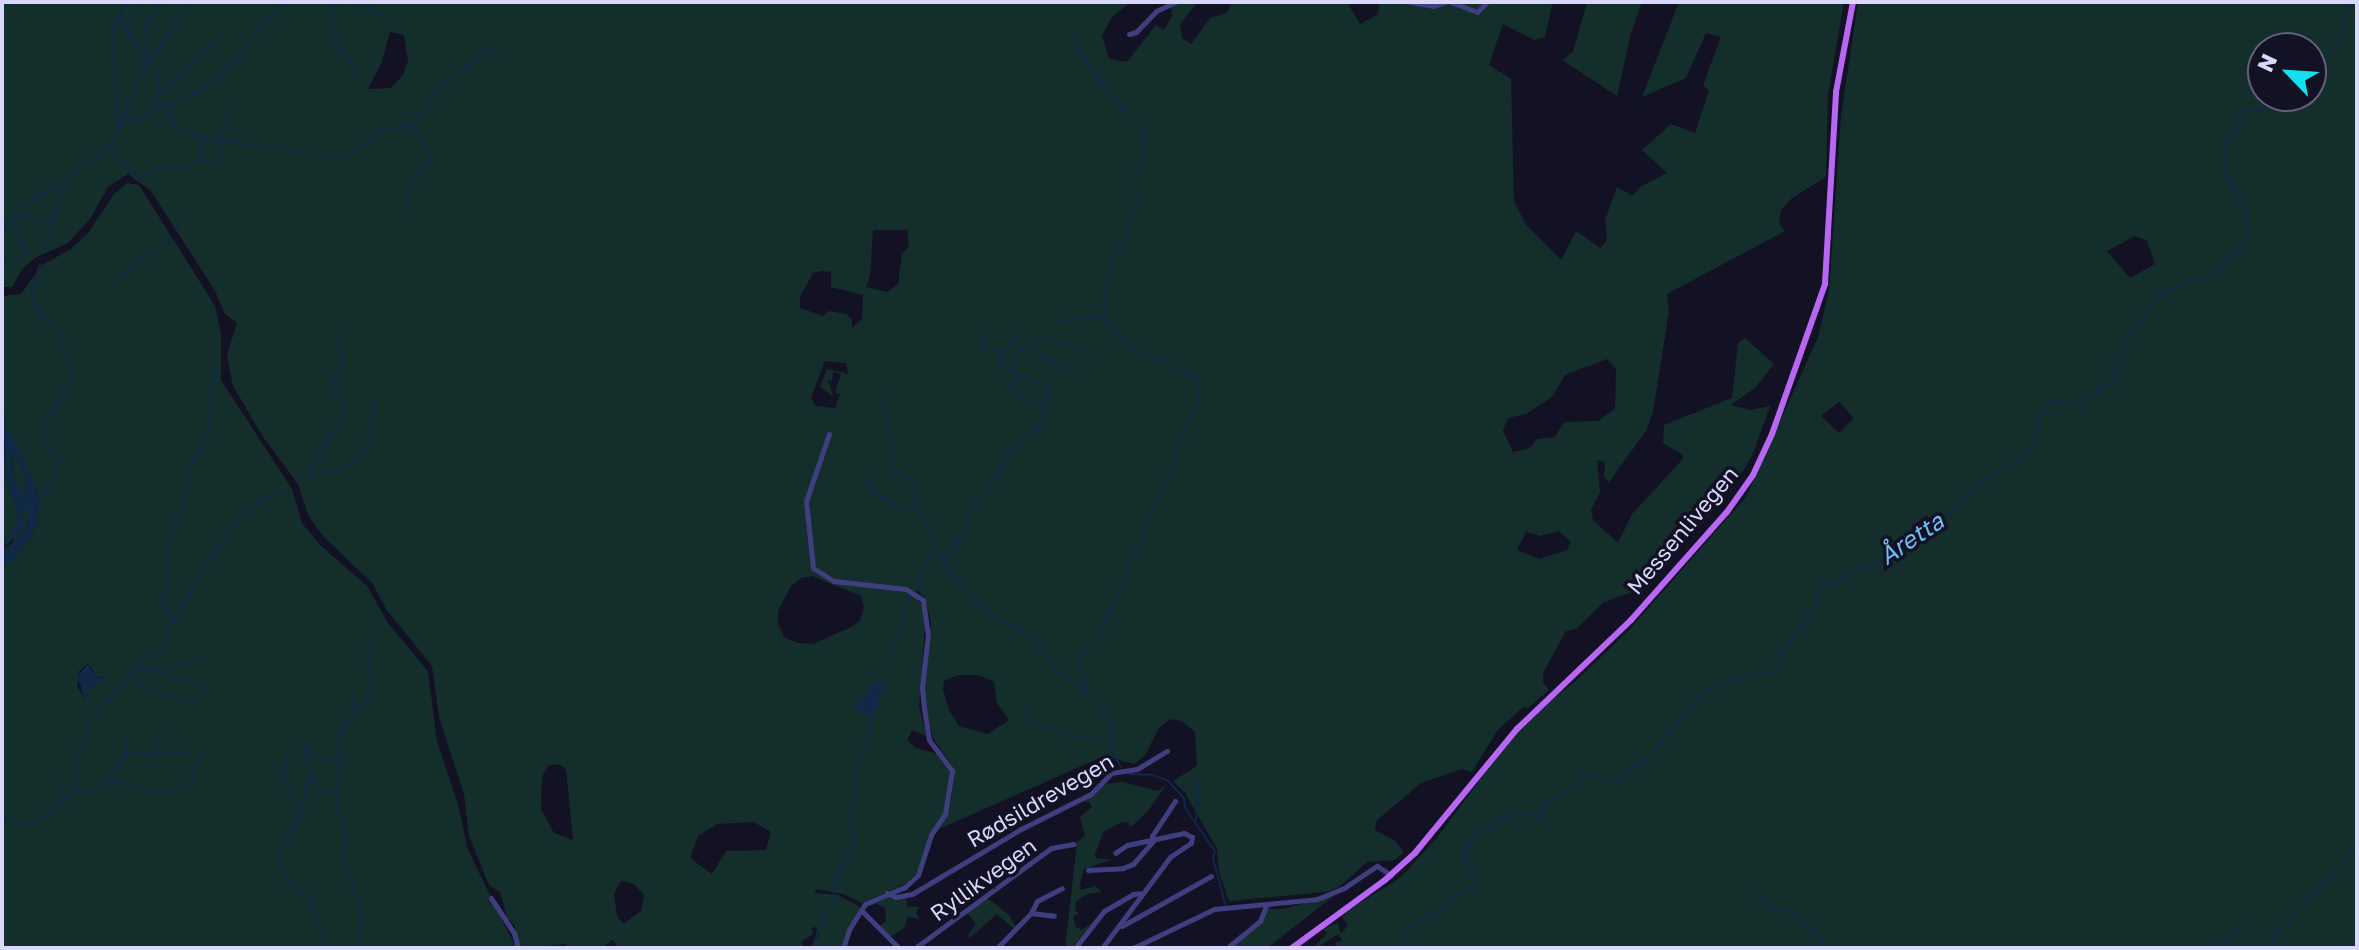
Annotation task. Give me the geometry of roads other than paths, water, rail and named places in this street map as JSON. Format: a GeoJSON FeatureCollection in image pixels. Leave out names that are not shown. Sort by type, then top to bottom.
{"type":"FeatureCollection","features":[{"type":"Feature","properties":{"kind":"main road","name":"Messenlivegen"},"geometry":{"type":"LineString","coordinates":[[1292,948],[1388,878],[1433,833],[1526,719],[1631,620],[1727,512],[1758,466],[1825,284],[1837,83],[1853,2]]}},
{"type":"Feature","properties":{"kind":"street"},"geometry":{"type":"LineString","coordinates":[[1129,34],[1136,32],[1156,11],[1175,2]]}},
{"type":"Feature","properties":{"kind":"street"},"geometry":{"type":"LineString","coordinates":[[1411,2],[1433,6],[1445,2]]}},
{"type":"Feature","properties":{"kind":"street"},"geometry":{"type":"LineString","coordinates":[[1451,2],[1477,12],[1487,2]]}},
{"type":"Feature","properties":{"kind":"street"},"geometry":{"type":"LineString","coordinates":[[829,434],[806,501],[813,568],[834,581],[906,589],[923,600],[928,634],[922,687],[925,719],[929,740],[952,771],[945,814],[931,835],[918,875],[905,887],[871,900],[861,910],[843,948]]}},
{"type":"Feature","properties":{"kind":"street","name":"Rødsildrevegen"},"geometry":{"type":"LineString","coordinates":[[887,893],[896,897],[912,894],[1021,829],[1091,794],[1111,773],[1137,769],[1167,751]]}},
{"type":"Feature","properties":{"kind":"street"},"geometry":{"type":"LineString","coordinates":[[1153,841],[1152,836],[1175,801]]}},
{"type":"Feature","properties":{"kind":"street"},"geometry":{"type":"LineString","coordinates":[[1102,948],[1170,857],[1191,843],[1192,837],[1186,832],[1127,845],[1115,853]]}},
{"type":"Feature","properties":{"kind":"street"},"geometry":{"type":"LineString","coordinates":[[1088,870],[1127,867],[1153,841]]}},
{"type":"Feature","properties":{"kind":"street","name":"Ryllikvegen"},"geometry":{"type":"LineString","coordinates":[[915,948],[1048,850],[1074,844]]}},
{"type":"Feature","properties":{"kind":"street"},"geometry":{"type":"LineString","coordinates":[[1133,948],[1206,911],[1323,897],[1344,888],[1374,868],[1383,867],[1388,878]]}},
{"type":"Feature","properties":{"kind":"street"},"geometry":{"type":"LineString","coordinates":[[1118,928],[1211,876]]}},
{"type":"Feature","properties":{"kind":"street"},"geometry":{"type":"LineString","coordinates":[[997,948],[1031,913],[1037,901],[1062,888]]}},
{"type":"Feature","properties":{"kind":"street"},"geometry":{"type":"LineString","coordinates":[[1075,948],[1104,911],[1133,894],[1143,893]]}},
{"type":"Feature","properties":{"kind":"street"},"geometry":{"type":"LineString","coordinates":[[491,898],[514,933],[518,948]]}},
{"type":"Feature","properties":{"kind":"street"},"geometry":{"type":"LineString","coordinates":[[1227,948],[1260,921],[1267,904]]}},
{"type":"Feature","properties":{"kind":"street"},"geometry":{"type":"LineString","coordinates":[[861,910],[899,948]]}},
{"type":"Feature","properties":{"kind":"street"},"geometry":{"type":"LineString","coordinates":[[1031,913],[1054,916]]}},
{"type":"Feature","properties":{"kind":"water"},"geometry":{"type":"Polygon","coordinates":[[[2,404],[7,431],[11,432],[36,489],[38,515],[32,535],[11,562],[2,565],[2,556],[27,528],[30,509],[22,467],[10,449],[15,487],[24,508],[23,527],[2,551],[19,516],[7,480],[2,404]]]}},
{"type":"Feature","properties":{"kind":"water"},"geometry":{"type":"Polygon","coordinates":[[[90,662],[89,667],[97,677],[107,679],[90,688],[85,699],[77,676],[90,662]]]}},
{"type":"Feature","properties":{"kind":"water"},"geometry":{"type":"Polygon","coordinates":[[[873,681],[885,686],[871,714],[865,716],[854,706],[866,695],[873,681]]]}},
{"type":"Feature","properties":{"kind":"waterway"},"geometry":{"type":"LineString","coordinates":[[125,27],[121,10],[127,2]]}},
{"type":"Feature","properties":{"kind":"waterway"},"geometry":{"type":"LineString","coordinates":[[143,2],[125,27],[148,64]]}},
{"type":"Feature","properties":{"kind":"waterway"},"geometry":{"type":"LineString","coordinates":[[148,63],[145,25],[163,2]]}},
{"type":"Feature","properties":{"kind":"waterway"},"geometry":{"type":"LineString","coordinates":[[42,253],[64,186],[75,172],[111,146],[144,70],[191,2]]}},
{"type":"Feature","properties":{"kind":"waterway"},"geometry":{"type":"LineString","coordinates":[[123,123],[199,91],[217,79],[285,2]]}},
{"type":"Feature","properties":{"kind":"waterway"},"geometry":{"type":"LineString","coordinates":[[337,2],[329,30],[357,73]]}},
{"type":"Feature","properties":{"kind":"waterway"},"geometry":{"type":"LineString","coordinates":[[356,2],[385,16]]}},
{"type":"Feature","properties":{"kind":"waterway","name":"Åretta"},"geometry":{"type":"LineString","coordinates":[[2327,55],[2336,45],[2352,2]]}},
{"type":"Feature","properties":{"kind":"waterway"},"geometry":{"type":"LineString","coordinates":[[118,126],[112,33],[121,10]]}},
{"type":"Feature","properties":{"kind":"waterway"},"geometry":{"type":"LineString","coordinates":[[157,98],[218,38]]}},
{"type":"Feature","properties":{"kind":"waterway"},"geometry":{"type":"LineString","coordinates":[[1072,41],[1108,92],[1145,132],[1147,141],[1132,179]]}},
{"type":"Feature","properties":{"kind":"waterway"},"geometry":{"type":"LineString","coordinates":[[316,152],[332,158],[349,156],[384,130],[411,126],[438,91],[487,48],[500,55]]}},
{"type":"Feature","properties":{"kind":"waterway"},"geometry":{"type":"LineString","coordinates":[[156,107],[160,61]]}},
{"type":"Feature","properties":{"kind":"waterway"},"geometry":{"type":"LineString","coordinates":[[169,74],[171,84]]}},
{"type":"Feature","properties":{"kind":"waterway"},"geometry":{"type":"LineString","coordinates":[[109,149],[140,179],[157,168],[180,168],[199,161],[217,164],[230,103]]}},
{"type":"Feature","properties":{"kind":"waterway"},"geometry":{"type":"LineString","coordinates":[[167,104],[173,126],[201,138],[306,152]]}},
{"type":"Feature","properties":{"kind":"waterway","name":"Åretta"},"geometry":{"type":"LineString","coordinates":[[1401,948],[1407,930],[1424,916],[1438,914],[1453,895],[1475,887],[1477,881],[1463,852],[1483,828],[1492,828],[1515,812],[1540,818],[1546,803],[1576,785],[1583,773],[1617,780],[1625,776],[1659,745],[1703,692],[1744,676],[1773,673],[1781,654],[1818,603],[1820,587],[1898,553],[1910,536],[1955,509],[1971,488],[2026,454],[2035,443],[2037,420],[2054,400],[2083,405],[2084,397],[2097,396],[2097,388],[2103,384],[2114,384],[2114,378],[2120,374],[2112,372],[2111,365],[2121,359],[2120,352],[2158,295],[2168,294],[2179,284],[2213,274],[2246,243],[2250,232],[2242,204],[2224,170],[2224,146],[2247,111]]}},
{"type":"Feature","properties":{"kind":"waterway"},"geometry":{"type":"LineString","coordinates":[[409,215],[409,189],[430,159],[422,139],[412,127]]}},
{"type":"Feature","properties":{"kind":"waterway"},"geometry":{"type":"LineString","coordinates":[[199,161],[205,140]]}},
{"type":"Feature","properties":{"kind":"waterway"},"geometry":{"type":"LineString","coordinates":[[2,230],[14,216],[53,185],[62,186]]}},
{"type":"Feature","properties":{"kind":"waterway"},"geometry":{"type":"LineString","coordinates":[[1121,767],[1113,753],[1115,737],[1109,732],[1112,722],[1096,698],[1087,691],[1079,657],[1095,642],[1111,610],[1199,398],[1196,379],[1125,344],[1103,318],[1107,277],[1128,231],[1138,196]]}},
{"type":"Feature","properties":{"kind":"waterway"},"geometry":{"type":"LineString","coordinates":[[14,216],[51,220]]}},
{"type":"Feature","properties":{"kind":"waterway"},"geometry":{"type":"LineString","coordinates":[[176,230],[181,216]]}},
{"type":"Feature","properties":{"kind":"waterway"},"geometry":{"type":"LineString","coordinates":[[10,222],[28,256]]}},
{"type":"Feature","properties":{"kind":"waterway"},"geometry":{"type":"LineString","coordinates":[[116,281],[170,237]]}},
{"type":"Feature","properties":{"kind":"waterway"},"geometry":{"type":"LineString","coordinates":[[2,262],[18,260]]}},
{"type":"Feature","properties":{"kind":"waterway"},"geometry":{"type":"LineString","coordinates":[[36,504],[52,480],[59,461],[49,447],[43,428],[72,374],[57,330],[41,316],[31,291],[40,265]]}},
{"type":"Feature","properties":{"kind":"waterway"},"geometry":{"type":"LineString","coordinates":[[1058,320],[1101,318]]}},
{"type":"Feature","properties":{"kind":"waterway"},"geometry":{"type":"LineString","coordinates":[[300,480],[308,474],[344,412],[333,383],[342,362],[339,332]]}},
{"type":"Feature","properties":{"kind":"waterway"},"geometry":{"type":"LineString","coordinates":[[989,332],[982,341],[984,347],[1001,351]]}},
{"type":"Feature","properties":{"kind":"waterway"},"geometry":{"type":"LineString","coordinates":[[1013,372],[1000,364],[1003,352],[1017,334]]}},
{"type":"Feature","properties":{"kind":"waterway"},"geometry":{"type":"LineString","coordinates":[[1086,691],[1056,671],[1032,636],[990,615],[945,568],[945,559],[958,540],[967,516],[994,481],[1006,457],[1037,429],[1049,395],[1047,386],[1014,373],[1014,366],[1026,342],[1049,338],[1089,353]]}},
{"type":"Feature","properties":{"kind":"waterway"},"geometry":{"type":"LineString","coordinates":[[1025,346],[1080,376]]}},
{"type":"Feature","properties":{"kind":"waterway"},"geometry":{"type":"LineString","coordinates":[[173,620],[161,599],[168,581],[169,546],[175,520],[186,500],[188,467],[203,448],[208,433],[216,365]]}},
{"type":"Feature","properties":{"kind":"waterway"},"geometry":{"type":"LineString","coordinates":[[1018,375],[1011,392],[1043,406]]}},
{"type":"Feature","properties":{"kind":"waterway"},"geometry":{"type":"LineString","coordinates":[[890,397],[882,410],[893,437],[892,468],[909,478],[915,488],[916,510],[933,530],[934,550],[945,564]]}},
{"type":"Feature","properties":{"kind":"waterway"},"geometry":{"type":"LineString","coordinates":[[310,474],[337,472],[351,464],[365,448],[372,434],[374,399]]}},
{"type":"Feature","properties":{"kind":"waterway"},"geometry":{"type":"LineString","coordinates":[[866,472],[874,491],[896,507],[915,509]]}},
{"type":"Feature","properties":{"kind":"waterway"},"geometry":{"type":"LineString","coordinates":[[13,487],[33,513]]}},
{"type":"Feature","properties":{"kind":"waterway"},"geometry":{"type":"LineString","coordinates":[[2,817],[29,826],[60,805],[76,786],[75,758],[92,719],[137,666],[163,648],[172,622],[230,527],[266,497],[287,490]]}},
{"type":"Feature","properties":{"kind":"waterway"},"geometry":{"type":"LineString","coordinates":[[916,590],[921,584],[920,569],[933,551]]}},
{"type":"Feature","properties":{"kind":"waterway"},"geometry":{"type":"LineString","coordinates":[[889,659],[910,596]]}},
{"type":"Feature","properties":{"kind":"waterway"},"geometry":{"type":"LineString","coordinates":[[352,948],[360,939],[363,923],[345,857],[346,838],[336,802],[342,758],[339,739],[344,726],[366,699],[373,679],[367,657],[368,646],[383,630]]}},
{"type":"Feature","properties":{"kind":"waterway"},"geometry":{"type":"LineString","coordinates":[[140,671],[203,657]]}},
{"type":"Feature","properties":{"kind":"waterway"},"geometry":{"type":"LineString","coordinates":[[137,668],[137,684],[193,703]]}},
{"type":"Feature","properties":{"kind":"waterway"},"geometry":{"type":"LineString","coordinates":[[159,672],[206,689]]}},
{"type":"Feature","properties":{"kind":"waterway"},"geometry":{"type":"LineString","coordinates":[[352,696],[354,715]]}},
{"type":"Feature","properties":{"kind":"waterway"},"geometry":{"type":"LineString","coordinates":[[812,948],[823,917],[834,904],[835,878],[854,845],[850,820],[857,766],[878,701]]}},
{"type":"Feature","properties":{"kind":"waterway"},"geometry":{"type":"LineString","coordinates":[[1026,710],[1030,720],[1039,725],[1073,737],[1103,739],[1114,746]]}},
{"type":"Feature","properties":{"kind":"waterway"},"geometry":{"type":"LineString","coordinates":[[152,755],[166,730]]}},
{"type":"Feature","properties":{"kind":"waterway"},"geometry":{"type":"LineString","coordinates":[[72,791],[88,792],[106,781],[127,752],[126,738]]}},
{"type":"Feature","properties":{"kind":"waterway"},"geometry":{"type":"LineString","coordinates":[[303,749],[310,777],[327,793],[337,793]]}},
{"type":"Feature","properties":{"kind":"waterway"},"geometry":{"type":"LineString","coordinates":[[304,749],[339,763]]}},
{"type":"Feature","properties":{"kind":"waterway"},"geometry":{"type":"LineString","coordinates":[[127,752],[152,755],[188,751]]}},
{"type":"Feature","properties":{"kind":"waterway"},"geometry":{"type":"LineString","coordinates":[[285,780],[288,753]]}},
{"type":"Feature","properties":{"kind":"waterway"},"geometry":{"type":"LineString","coordinates":[[108,778],[157,794],[190,784],[195,766],[203,754]]}},
{"type":"Feature","properties":{"kind":"waterway"},"geometry":{"type":"LineString","coordinates":[[273,764],[301,810]]}},
{"type":"Feature","properties":{"kind":"waterway"},"geometry":{"type":"LineString","coordinates":[[1129,774],[1152,775],[1167,780],[1184,798],[1185,808],[1215,851],[1213,858],[1225,904]]}},
{"type":"Feature","properties":{"kind":"waterway"},"geometry":{"type":"LineString","coordinates":[[51,777],[66,799]]}},
{"type":"Feature","properties":{"kind":"waterway"},"geometry":{"type":"LineString","coordinates":[[310,777],[301,810],[281,853],[281,870],[290,885],[310,897],[326,948]]}},
{"type":"Feature","properties":{"kind":"waterway"},"geometry":{"type":"LineString","coordinates":[[1196,820],[1199,778]]}},
{"type":"Feature","properties":{"kind":"waterway"},"geometry":{"type":"LineString","coordinates":[[2265,948],[2357,846]]}},
{"type":"Feature","properties":{"kind":"waterway"},"geometry":{"type":"LineString","coordinates":[[1753,892],[1776,910],[1793,912],[1821,937],[1825,948]]}},
{"type":"Feature","properties":{"kind":"waterway"},"geometry":{"type":"LineString","coordinates":[[2224,948],[2244,923]]}},
{"type":"Feature","properties":{"kind":"waterway"},"geometry":{"type":"LineString","coordinates":[[2208,948],[2218,938],[2231,940]]}},
{"type":"Feature","properties":{"kind":"waterway"},"geometry":{"type":"LineString","coordinates":[[1242,948],[1243,942]]}}]}
